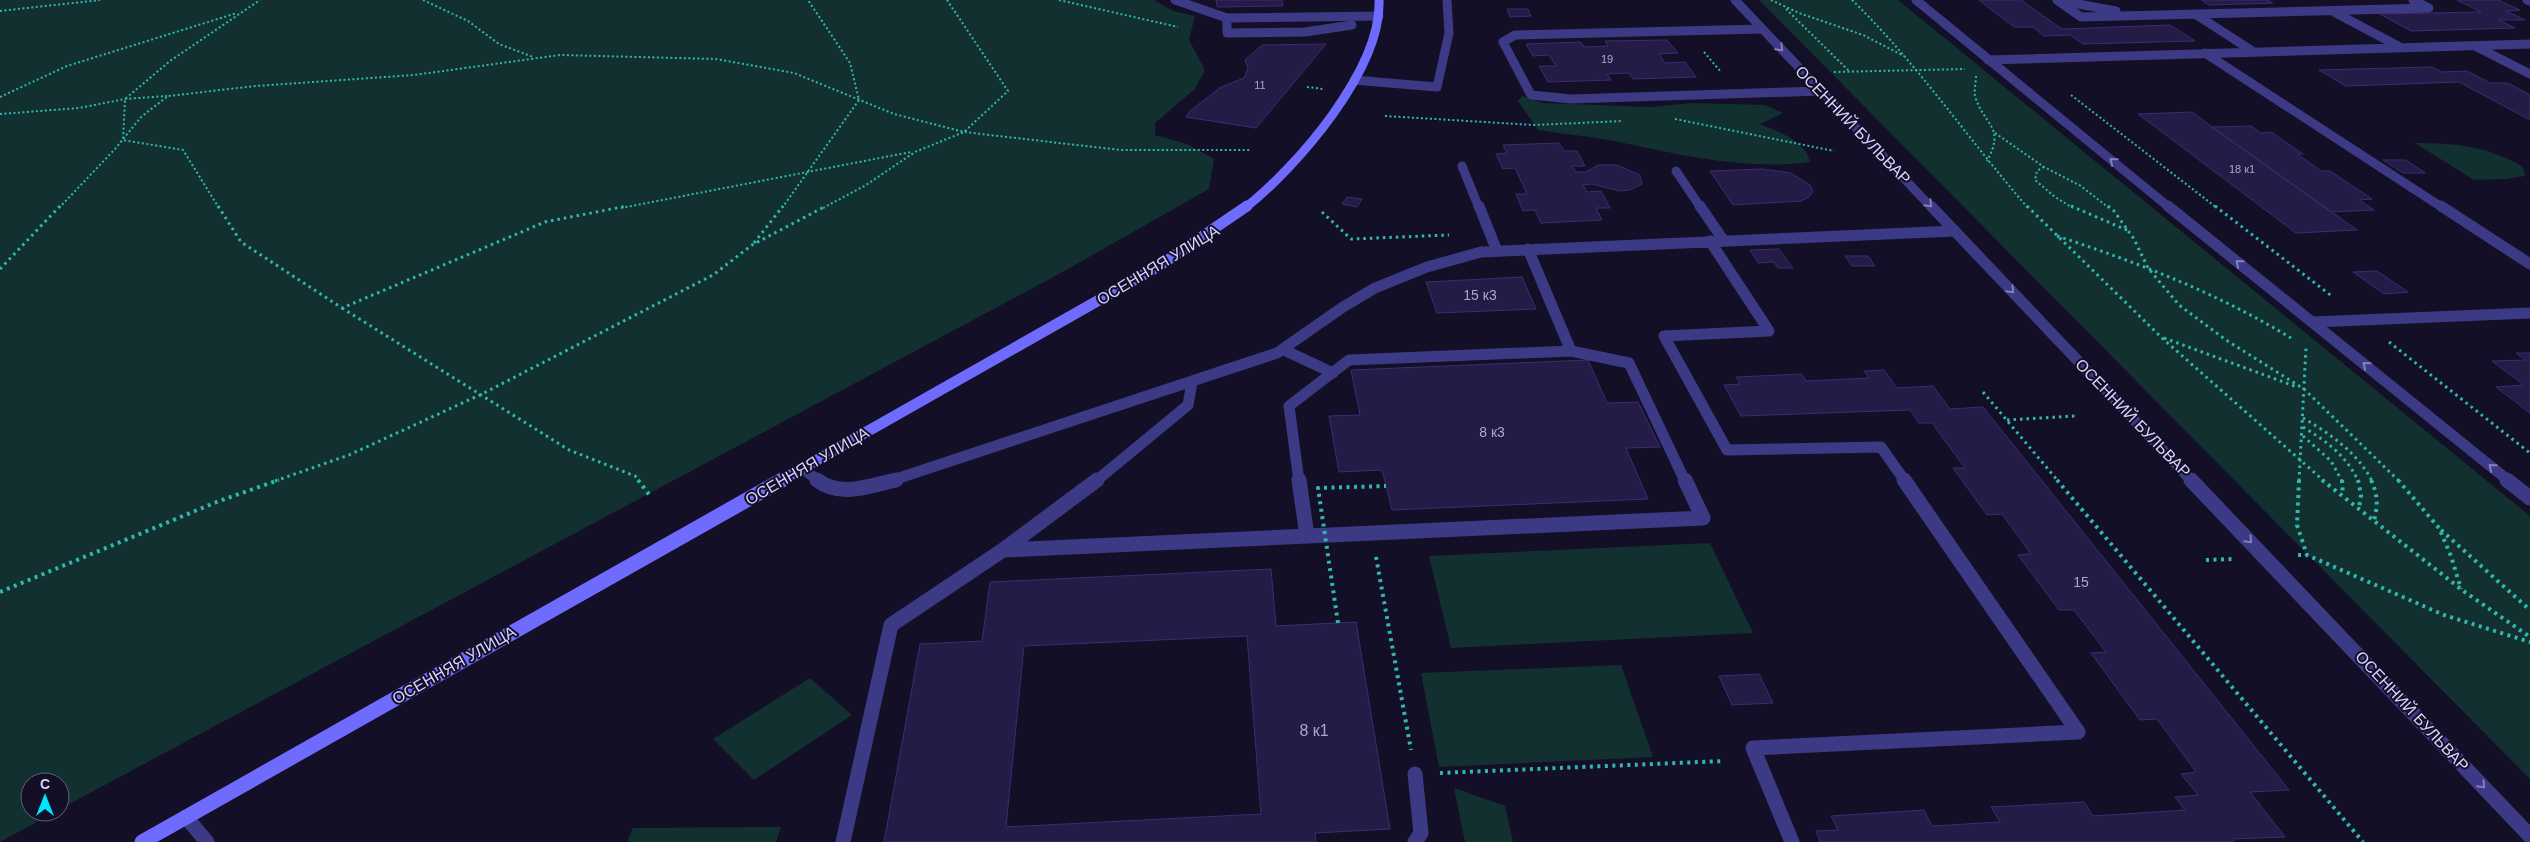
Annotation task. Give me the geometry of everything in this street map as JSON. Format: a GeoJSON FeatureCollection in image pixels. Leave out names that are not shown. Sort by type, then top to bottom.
{"type":"FeatureCollection","features":[{"type":"Feature","properties":{"kind":"main road","name":"ОСЕННЯЯ УЛИЦА"},"geometry":{"type":"LineString","coordinates":[[142,842],[1121,288],[1224,225],[1268,191],[1310,146],[1335,112],[1370,50],[1378,20],[1380,0]]}},
{"type":"Feature","properties":{"kind":"street"},"geometry":{"type":"LineString","coordinates":[[1175,0],[1227,18],[1378,20]]}},
{"type":"Feature","properties":{"kind":"street"},"geometry":{"type":"LineString","coordinates":[[1354,80],[1437,87],[1448,42],[1450,13],[1447,0]]}},
{"type":"Feature","properties":{"kind":"street","name":"ОСЕННИЙ БУЛЬВАР"},"geometry":{"type":"LineString","coordinates":[[1735,0],[2530,836]]}},
{"type":"Feature","properties":{"kind":"street"},"geometry":{"type":"LineString","coordinates":[[1916,0],[1985,64],[2313,322],[2530,498]]}},
{"type":"Feature","properties":{"kind":"street"},"geometry":{"type":"LineString","coordinates":[[2057,0],[2141,15]]}},
{"type":"Feature","properties":{"kind":"street"},"geometry":{"type":"LineString","coordinates":[[2057,0],[2080,17],[2429,8],[2413,0]]}},
{"type":"Feature","properties":{"kind":"street"},"geometry":{"type":"LineString","coordinates":[[2332,11],[2399,47]]}},
{"type":"Feature","properties":{"kind":"street"},"geometry":{"type":"LineString","coordinates":[[2195,14],[2254,52]]}},
{"type":"Feature","properties":{"kind":"street"},"geometry":{"type":"LineString","coordinates":[[1227,18],[1228,32],[1305,32],[1378,20]]}},
{"type":"Feature","properties":{"kind":"street"},"geometry":{"type":"LineString","coordinates":[[1762,29],[1515,35],[1503,42],[1531,95],[1571,99],[1821,91]]}},
{"type":"Feature","properties":{"kind":"street"},"geometry":{"type":"LineString","coordinates":[[1985,64],[2205,53],[2530,44]]}},
{"type":"Feature","properties":{"kind":"street"},"geometry":{"type":"LineString","coordinates":[[2475,46],[2530,74]]}},
{"type":"Feature","properties":{"kind":"street"},"geometry":{"type":"LineString","coordinates":[[2205,53],[2530,264]]}},
{"type":"Feature","properties":{"kind":"street"},"geometry":{"type":"LineString","coordinates":[[1462,166],[1497,251]]}},
{"type":"Feature","properties":{"kind":"street"},"geometry":{"type":"LineString","coordinates":[[1676,171],[1724,241]]}},
{"type":"Feature","properties":{"kind":"street"},"geometry":{"type":"LineString","coordinates":[[802,468],[827,487],[845,491],[904,478],[1284,350],[1300,341],[1343,307],[1379,286],[1422,268],[1481,252],[1955,231]]}},
{"type":"Feature","properties":{"kind":"street"},"geometry":{"type":"LineString","coordinates":[[1710,242],[1769,331],[1664,336],[1727,450],[1881,447],[2078,732],[1753,748],[1792,842]]}},
{"type":"Feature","properties":{"kind":"street"},"geometry":{"type":"LineString","coordinates":[[1528,249],[1571,351]]}},
{"type":"Feature","properties":{"kind":"street"},"geometry":{"type":"LineString","coordinates":[[2313,322],[2530,314]]}},
{"type":"Feature","properties":{"kind":"street"},"geometry":{"type":"LineString","coordinates":[[1284,350],[1333,373]]}},
{"type":"Feature","properties":{"kind":"street"},"geometry":{"type":"LineString","coordinates":[[1003,550],[1704,518],[1629,363],[1571,351],[1349,360],[1289,406],[1307,536]]}},
{"type":"Feature","properties":{"kind":"street"},"geometry":{"type":"LineString","coordinates":[[843,842],[891,625],[1003,550],[1070,502],[1188,405],[1192,382]]}},
{"type":"Feature","properties":{"kind":"street"},"geometry":{"type":"LineString","coordinates":[[1415,774],[1422,833],[1415,842]]}},
{"type":"Feature","properties":{"kind":"street"},"geometry":{"type":"LineString","coordinates":[[186,817],[207,842]]}},
{"type":"Feature","properties":{"kind":"path"},"geometry":{"type":"LineString","coordinates":[[0,11],[100,0]]}},
{"type":"Feature","properties":{"kind":"path"},"geometry":{"type":"LineString","coordinates":[[123,140],[125,99],[170,61],[260,0]]}},
{"type":"Feature","properties":{"kind":"path"},"geometry":{"type":"LineString","coordinates":[[423,0],[468,20],[499,44],[533,57]]}},
{"type":"Feature","properties":{"kind":"path"},"geometry":{"type":"LineString","coordinates":[[752,245],[811,170],[859,100],[850,63],[808,0]]}},
{"type":"Feature","properties":{"kind":"path"},"geometry":{"type":"LineString","coordinates":[[342,308],[545,222],[811,170],[914,152],[964,132],[1008,91],[947,0]]}},
{"type":"Feature","properties":{"kind":"path"},"geometry":{"type":"LineString","coordinates":[[1059,0],[1183,28]]}},
{"type":"Feature","properties":{"kind":"path"},"geometry":{"type":"LineString","coordinates":[[1771,0],[1784,7],[1863,35],[1906,57]]}},
{"type":"Feature","properties":{"kind":"path"},"geometry":{"type":"LineString","coordinates":[[1852,0],[1864,10],[1906,57],[1987,161],[2057,236],[2162,338],[2301,463],[2462,590],[2530,637]]}},
{"type":"Feature","properties":{"kind":"path"},"geometry":{"type":"LineString","coordinates":[[1784,7],[1850,72]]}},
{"type":"Feature","properties":{"kind":"path"},"geometry":{"type":"LineString","coordinates":[[0,97],[67,66],[241,12]]}},
{"type":"Feature","properties":{"kind":"path"},"geometry":{"type":"LineString","coordinates":[[1686,31],[1739,94]]}},
{"type":"Feature","properties":{"kind":"path"},"geometry":{"type":"LineString","coordinates":[[0,114],[79,108],[125,99],[256,86],[414,75],[533,57],[560,55],[716,59],[794,73],[918,122],[964,132],[1120,150],[1251,150]]}},
{"type":"Feature","properties":{"kind":"path"},"geometry":{"type":"LineString","coordinates":[[1985,64],[1976,76],[1975,95],[1994,133],[1995,146],[1987,161]]}},
{"type":"Feature","properties":{"kind":"path"},"geometry":{"type":"LineString","coordinates":[[1804,73],[1972,69]]}},
{"type":"Feature","properties":{"kind":"path"},"geometry":{"type":"LineString","coordinates":[[2066,92],[2530,453]]}},
{"type":"Feature","properties":{"kind":"path"},"geometry":{"type":"LineString","coordinates":[[0,269],[123,140],[141,117],[168,96]]}},
{"type":"Feature","properties":{"kind":"path"},"geometry":{"type":"LineString","coordinates":[[1672,119],[1834,151]]}},
{"type":"Feature","properties":{"kind":"path"},"geometry":{"type":"LineString","coordinates":[[1994,133],[2044,168],[2081,186],[2114,211],[2129,232],[2148,268],[2161,286],[2202,324],[2304,390],[2392,472],[2439,528],[2530,610]]}},
{"type":"Feature","properties":{"kind":"path"},"geometry":{"type":"LineString","coordinates":[[123,140],[183,150],[241,242],[342,308],[569,450],[635,476],[651,497]]}},
{"type":"Feature","properties":{"kind":"path"},"geometry":{"type":"LineString","coordinates":[[0,590],[219,501],[350,455],[482,394],[713,275],[752,245],[866,186],[914,152]]}},
{"type":"Feature","properties":{"kind":"path"},"geometry":{"type":"LineString","coordinates":[[2044,168],[2037,171],[2035,180],[2044,190],[2079,211],[2129,232]]}},
{"type":"Feature","properties":{"kind":"path"},"geometry":{"type":"LineString","coordinates":[[1322,212],[1351,239],[1450,235]]}},
{"type":"Feature","properties":{"kind":"path"},"geometry":{"type":"LineString","coordinates":[[2057,236],[2148,268],[2228,302],[2296,341]]}},
{"type":"Feature","properties":{"kind":"path"},"geometry":{"type":"LineString","coordinates":[[2162,338],[2304,390]]}},
{"type":"Feature","properties":{"kind":"path"},"geometry":{"type":"LineString","coordinates":[[2300,345],[2305,348],[2313,348]]}},
{"type":"Feature","properties":{"kind":"path"},"geometry":{"type":"LineString","coordinates":[[2305,348],[2303,427],[2297,526],[2307,555],[2385,591],[2494,633],[2530,642]]}},
{"type":"Feature","properties":{"kind":"path"},"geometry":{"type":"LineString","coordinates":[[1983,392],[2363,842]]}},
{"type":"Feature","properties":{"kind":"path"},"geometry":{"type":"LineString","coordinates":[[2007,420],[2076,416]]}},
{"type":"Feature","properties":{"kind":"path"},"geometry":{"type":"LineString","coordinates":[[2303,418],[2328,433],[2361,464],[2374,485],[2377,495],[2378,512],[2374,521]]}},
{"type":"Feature","properties":{"kind":"path"},"geometry":{"type":"LineString","coordinates":[[2303,427],[2331,446],[2352,469],[2362,489],[2359,508]]}},
{"type":"Feature","properties":{"kind":"path"},"geometry":{"type":"LineString","coordinates":[[2302,436],[2324,452],[2338,470],[2344,486],[2342,495]]}},
{"type":"Feature","properties":{"kind":"path"},"geometry":{"type":"LineString","coordinates":[[1338,623],[1318,488],[1386,486]]}},
{"type":"Feature","properties":{"kind":"path"},"geometry":{"type":"LineString","coordinates":[[2439,528],[2452,556],[2462,590]]}},
{"type":"Feature","properties":{"kind":"path"},"geometry":{"type":"LineString","coordinates":[[1371,533],[1415,774],[1724,761]]}},
{"type":"Feature","properties":{"kind":"green space"},"geometry":{"type":"Polygon","coordinates":[[[0,0],[1154,0],[1173,11],[1195,16],[1189,40],[1205,70],[1195,89],[1155,123],[1155,135],[1187,144],[1214,159],[1209,189],[1059,274],[70,804],[70,772],[20,772],[20,822],[37,822],[0,842],[0,0]]]}},
{"type":"Feature","properties":{"kind":"green space"},"geometry":{"type":"Polygon","coordinates":[[[1759,0],[1898,0],[2530,516],[2530,779],[1759,0]]]}},
{"type":"Feature","properties":{"kind":"green space"},"geometry":{"type":"Polygon","coordinates":[[[1522,96],[1542,103],[1652,107],[1691,103],[1765,105],[1783,113],[1760,124],[1797,142],[1807,154],[1810,162],[1786,164],[1737,163],[1687,156],[1605,139],[1538,130],[1518,101],[1522,96]]]}},
{"type":"Feature","properties":{"kind":"green space"},"geometry":{"type":"Polygon","coordinates":[[[2415,143],[2457,145],[2484,150],[2497,154],[2523,167],[2525,176],[2506,179],[2474,180],[2415,143]]]}},
{"type":"Feature","properties":{"kind":"green space"},"geometry":{"type":"Polygon","coordinates":[[[1710,543],[1753,633],[1451,648],[1429,556],[1710,543]]]}},
{"type":"Feature","properties":{"kind":"green space"},"geometry":{"type":"Polygon","coordinates":[[[1621,665],[1653,757],[1439,767],[1421,673],[1621,665]]]}},
{"type":"Feature","properties":{"kind":"green space"},"geometry":{"type":"Polygon","coordinates":[[[810,678],[852,715],[754,780],[713,739],[810,678]]]}},
{"type":"Feature","properties":{"kind":"green space"},"geometry":{"type":"Polygon","coordinates":[[[1454,788],[1505,806],[1513,842],[1465,842],[1454,788]]]}},
{"type":"Feature","properties":{"kind":"green space"},"geometry":{"type":"Polygon","coordinates":[[[781,827],[776,842],[627,842],[633,828],[781,827]]]}},
{"type":"Feature","properties":{"kind":"building"},"geometry":{"type":"Polygon","coordinates":[[[1216,0],[1282,0],[1283,6],[1217,7],[1216,0]]]}},
{"type":"Feature","properties":{"kind":"building"},"geometry":{"type":"Polygon","coordinates":[[[1979,0],[2021,0],[2062,29],[2170,25],[2195,41],[2083,44],[2070,35],[2044,36],[2033,27],[2014,27],[1979,0]]]}},
{"type":"Feature","properties":{"kind":"building"},"geometry":{"type":"Polygon","coordinates":[[[2201,0],[2267,0],[2273,3],[2209,5],[2201,0]]]}},
{"type":"Feature","properties":{"kind":"building"},"geometry":{"type":"Polygon","coordinates":[[[2457,0],[2498,0],[2520,10],[2506,11],[2525,20],[2499,20],[2515,28],[2411,31],[2380,14],[2481,12],[2457,0]]]}},
{"type":"Feature","properties":{"kind":"building"},"geometry":{"type":"Polygon","coordinates":[[[1507,9],[1528,9],[1531,16],[1510,17],[1507,9]]]}},
{"type":"Feature","properties":{"kind":"building"},"geometry":{"type":"Polygon","coordinates":[[[1667,40],[1678,53],[1659,54],[1665,63],[1685,62],[1696,77],[1633,79],[1629,73],[1607,74],[1611,80],[1548,82],[1539,66],[1556,66],[1549,55],[1533,56],[1526,44],[1581,42],[1584,47],[1608,46],[1605,41],[1667,40]]]}},
{"type":"Feature","properties":{"kind":"building"},"geometry":{"type":"Polygon","coordinates":[[[1326,44],[1256,128],[1186,117],[1190,111],[1221,87],[1244,78],[1248,68],[1245,60],[1262,45],[1326,44]]]}},
{"type":"Feature","properties":{"kind":"building"},"geometry":{"type":"Polygon","coordinates":[[[2432,67],[2442,72],[2467,71],[2490,83],[2508,83],[2530,95],[2530,120],[2459,82],[2346,86],[2319,70],[2432,67]]]}},
{"type":"Feature","properties":{"kind":"building"},"geometry":{"type":"Polygon","coordinates":[[[2192,112],[2357,230],[2296,233],[2138,114],[2192,112]]]}},
{"type":"Feature","properties":{"kind":"building"},"geometry":{"type":"Polygon","coordinates":[[[2251,126],[2261,133],[2271,132],[2303,154],[2297,154],[2321,171],[2330,171],[2372,199],[2359,200],[2374,210],[2331,212],[2212,127],[2251,126]]]}},
{"type":"Feature","properties":{"kind":"building"},"geometry":{"type":"Polygon","coordinates":[[[1559,143],[1564,151],[1577,151],[1585,166],[1572,166],[1576,172],[1586,172],[1598,165],[1617,165],[1640,175],[1642,184],[1630,190],[1620,191],[1592,184],[1583,185],[1587,192],[1601,191],[1610,208],[1596,208],[1602,220],[1541,223],[1535,210],[1523,211],[1516,194],[1527,194],[1515,168],[1503,169],[1496,154],[1507,153],[1503,145],[1559,143]]]}},
{"type":"Feature","properties":{"kind":"building"},"geometry":{"type":"Polygon","coordinates":[[[2383,160],[2406,160],[2425,173],[2403,173],[2383,160]]]}},
{"type":"Feature","properties":{"kind":"building"},"geometry":{"type":"Polygon","coordinates":[[[1762,169],[1791,173],[1810,185],[1813,191],[1809,197],[1801,201],[1733,205],[1710,171],[1762,169]]]}},
{"type":"Feature","properties":{"kind":"building"},"geometry":{"type":"Polygon","coordinates":[[[1347,197],[1362,199],[1357,207],[1342,204],[1347,197]]]}},
{"type":"Feature","properties":{"kind":"building"},"geometry":{"type":"Polygon","coordinates":[[[1779,249],[1793,268],[1778,268],[1774,262],[1758,263],[1750,250],[1779,249]]]}},
{"type":"Feature","properties":{"kind":"building"},"geometry":{"type":"Polygon","coordinates":[[[1845,256],[1868,256],[1875,266],[1852,266],[1845,256]]]}},
{"type":"Feature","properties":{"kind":"building"},"geometry":{"type":"Polygon","coordinates":[[[2377,271],[2408,292],[2384,294],[2353,272],[2377,271]]]}},
{"type":"Feature","properties":{"kind":"building"},"geometry":{"type":"Polygon","coordinates":[[[1522,277],[1536,309],[1437,313],[1426,282],[1522,277]]]}},
{"type":"Feature","properties":{"kind":"building"},"geometry":{"type":"Polygon","coordinates":[[[2516,353],[2530,353],[2530,413],[2496,387],[2524,385],[2492,361],[2526,360],[2516,353]]]}},
{"type":"Feature","properties":{"kind":"building"},"geometry":{"type":"Polygon","coordinates":[[[1588,360],[1607,403],[1638,402],[1660,447],[1626,448],[1648,499],[1392,510],[1382,470],[1339,472],[1329,416],[1360,415],[1351,370],[1588,360]]]}},
{"type":"Feature","properties":{"kind":"building"},"geometry":{"type":"Polygon","coordinates":[[[1884,370],[1897,388],[1933,386],[1950,409],[1983,407],[2289,790],[2250,792],[2285,837],[2233,839],[2235,842],[1820,842],[1816,831],[1838,830],[1831,816],[1924,810],[1932,826],[2000,822],[1991,807],[2084,802],[2093,816],[2185,810],[2175,797],[2198,795],[2181,774],[2196,772],[2157,719],[2140,720],[2091,653],[2106,652],[2074,610],[2059,610],[2018,555],[2031,554],[2002,514],[1987,515],[1953,468],[1965,468],[1932,423],[1919,423],[1910,410],[1741,416],[1724,385],[1740,384],[1736,377],[1802,374],[1806,381],[1869,378],[1864,371],[1884,370]]]}},
{"type":"Feature","properties":{"kind":"building"},"geometry":{"type":"Polygon","coordinates":[[[1271,569],[1276,626],[1356,622],[1390,829],[1315,833],[1316,842],[884,842],[920,644],[982,641],[990,582],[1271,569]],[[1247,636],[1024,646],[1006,827],[1261,814],[1247,636]]]}},
{"type":"Feature","properties":{"kind":"building"},"geometry":{"type":"Polygon","coordinates":[[[1759,674],[1773,703],[1732,705],[1719,676],[1759,674]]]}}]}
